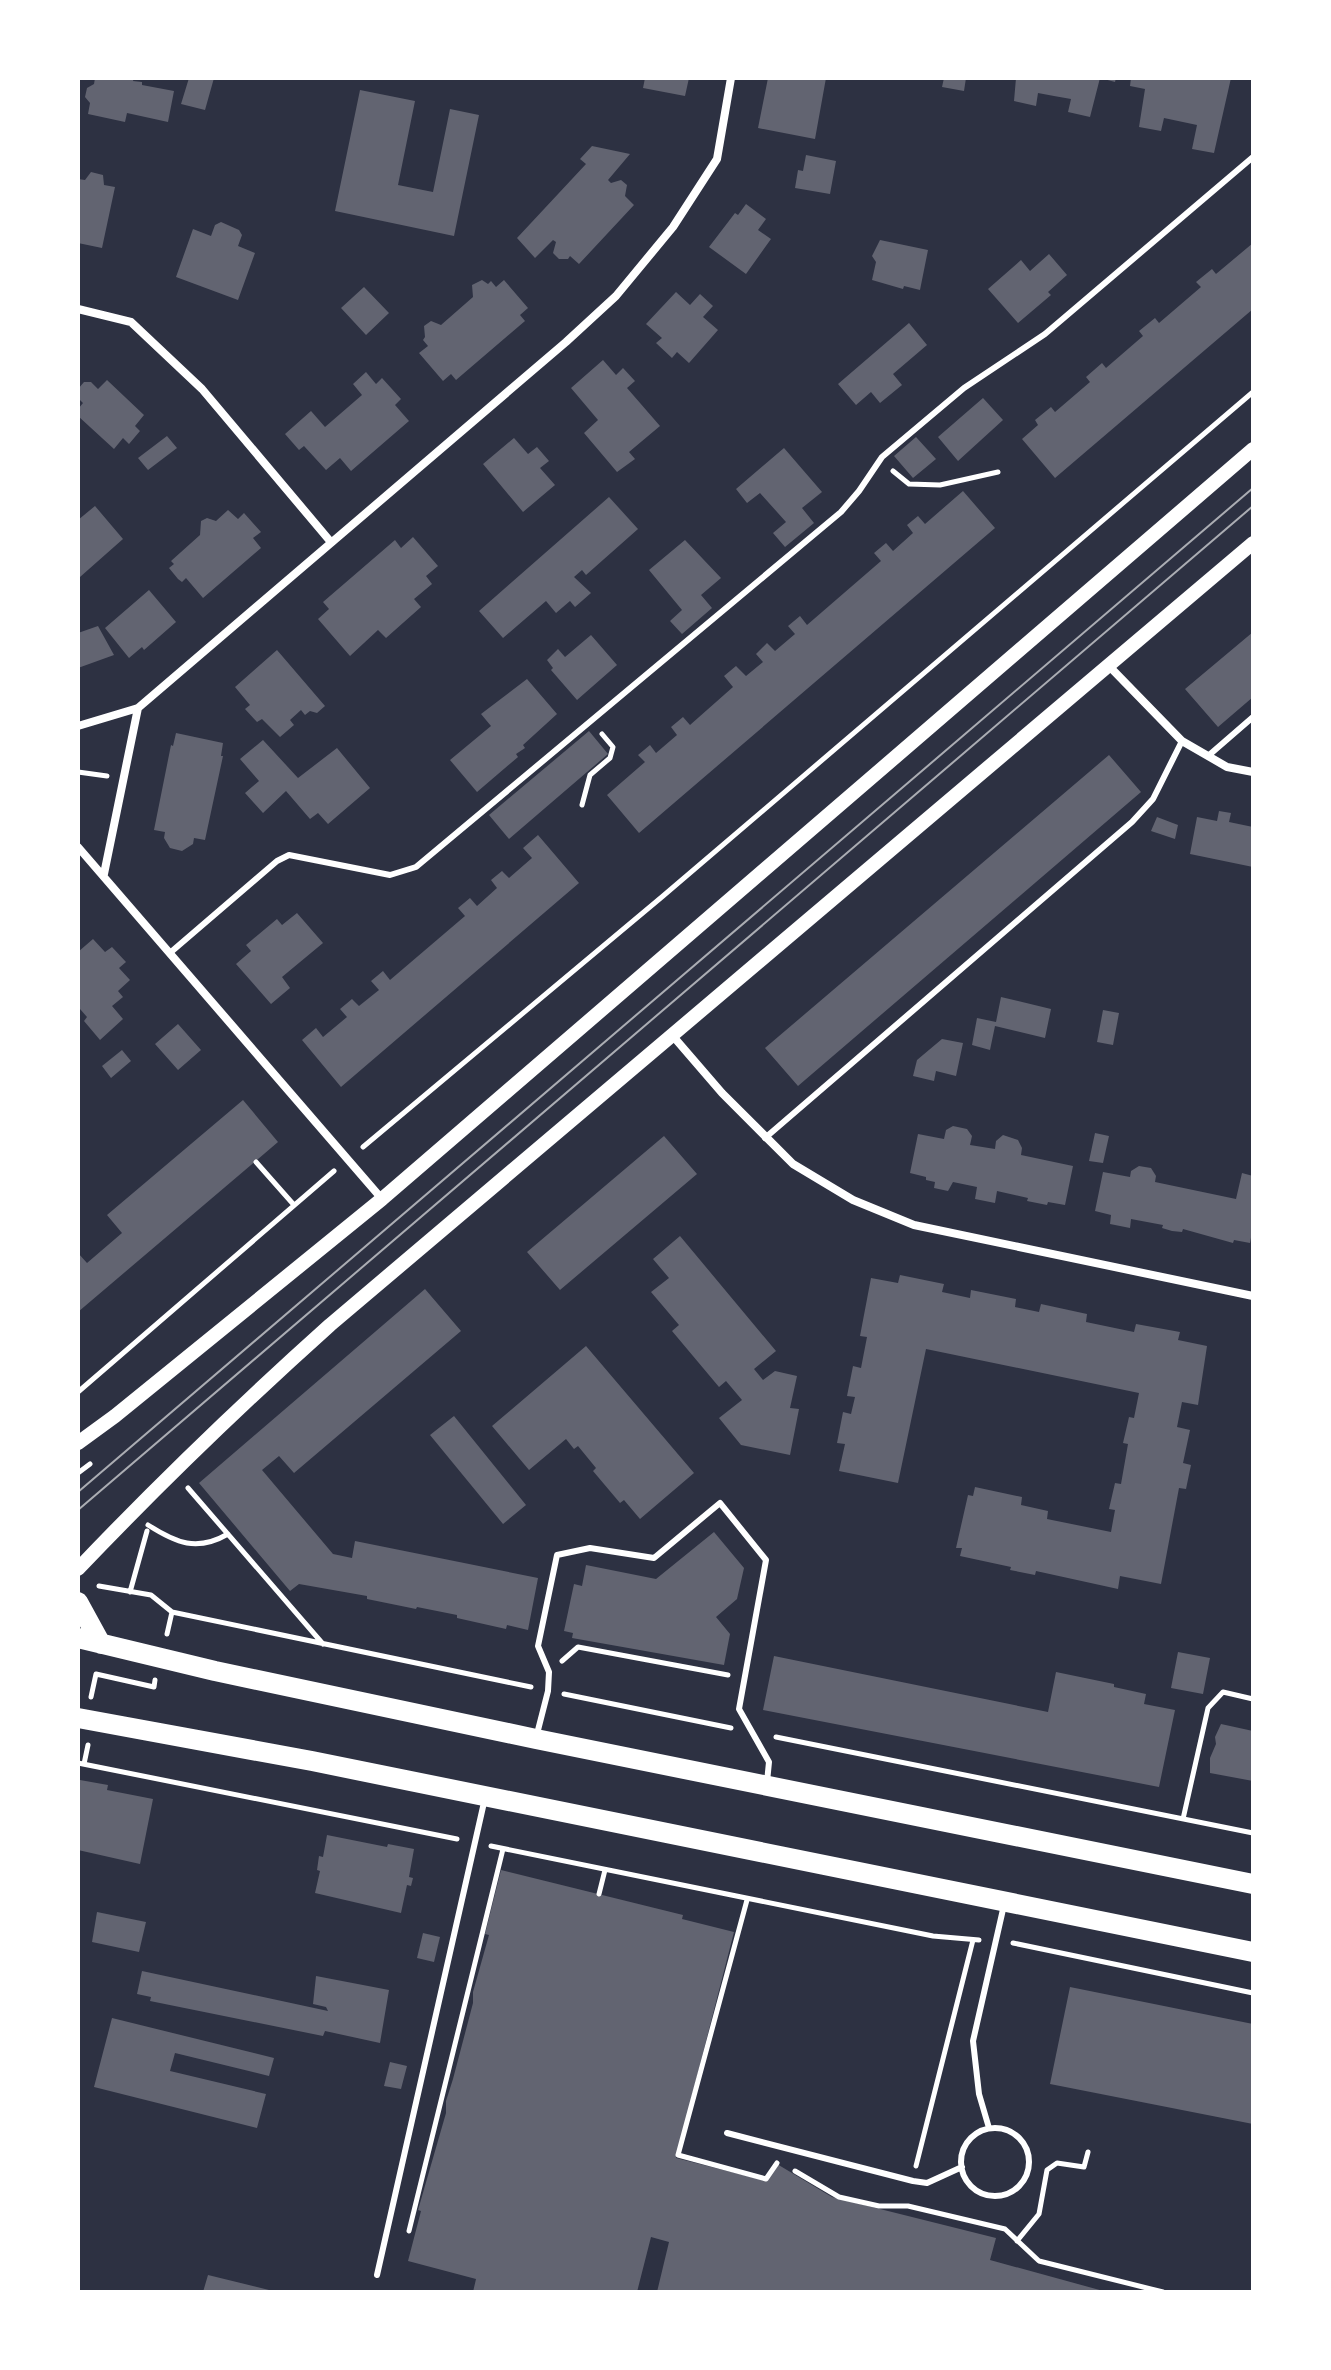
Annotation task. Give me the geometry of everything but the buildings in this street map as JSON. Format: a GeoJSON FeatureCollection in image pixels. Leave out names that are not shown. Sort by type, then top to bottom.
{"type":"FeatureCollection","features":[{"type":"Feature","properties":{"kind":"main road"},"geometry":{"type":"LineString","coordinates":[[78,1602],[101,1644]]}},
{"type":"Feature","properties":{"kind":"main road"},"geometry":{"type":"LineString","coordinates":[[78,1638],[536,1739],[1253,1884]]}},
{"type":"Feature","properties":{"kind":"main road"},"geometry":{"type":"LineString","coordinates":[[78,1718],[485,1796],[1253,1952]]}},
{"type":"Feature","properties":{"kind":"street"},"geometry":{"type":"LineString","coordinates":[[78,726],[138,708],[616,296],[673,227],[717,159],[731,78]]}},
{"type":"Feature","properties":{"kind":"street"},"geometry":{"type":"LineString","coordinates":[[78,309],[131,322],[202,389],[330,541]]}},
{"type":"Feature","properties":{"kind":"street"},"geometry":{"type":"LineString","coordinates":[[78,1443],[382,1199],[1253,449]]}},
{"type":"Feature","properties":{"kind":"street"},"geometry":{"type":"LineString","coordinates":[[78,1569],[164,1479],[243,1403],[671,1034],[1253,543]]}},
{"type":"Feature","properties":{"kind":"street"},"geometry":{"type":"LineString","coordinates":[[1108,665],[1182,741],[1227,767],[1253,772]]}},
{"type":"Feature","properties":{"kind":"street"},"geometry":{"type":"LineString","coordinates":[[104,874],[138,708]]}},
{"type":"Feature","properties":{"kind":"street"},"geometry":{"type":"LineString","coordinates":[[78,847],[382,1199]]}},
{"type":"Feature","properties":{"kind":"street"},"geometry":{"type":"LineString","coordinates":[[671,1034],[765,1138],[793,1164],[853,1200],[914,1225],[1253,1296]]}},
{"type":"Feature","properties":{"kind":"lane"},"geometry":{"type":"LineString","coordinates":[[171,952],[277,861],[289,855],[390,875],[416,867],[841,512],[879,461],[964,388],[1045,334],[1253,157]]}},
{"type":"Feature","properties":{"kind":"lane"},"geometry":{"type":"LineString","coordinates":[[1208,756],[1253,717]]}},
{"type":"Feature","properties":{"kind":"lane"},"geometry":{"type":"LineString","coordinates":[[765,1138],[1132,822],[1153,799],[1182,741]]}},
{"type":"Feature","properties":{"kind":"lane"},"geometry":{"type":"LineString","coordinates":[[536,1739],[548,1691],[549,1672],[538,1646],[557,1555],[590,1548],[654,1558],[720,1503],[766,1560],[739,1709],[769,1762],[767,1785]]}},
{"type":"Feature","properties":{"kind":"lane"},"geometry":{"type":"LineString","coordinates":[[377,2275],[485,1796]]}},
{"type":"Feature","properties":{"kind":"lane"},"geometry":{"type":"LineString","coordinates":[[989,2128],[979,2094],[973,2041],[1004,1902]]}},
{"type":"Feature","properties":{"kind":"lane"},"geometry":{"type":"LineString","coordinates":[[989,2128],[1001,2128],[1013,2133],[1022,2141],[1029,2162],[1022,2182],[1006,2194],[986,2194],[970,2184],[962,2167],[965,2146],[979,2132],[989,2128]]}},
{"type":"Feature","properties":{"kind":"lane"},"geometry":{"type":"LineString","coordinates":[[727,2133],[913,2181],[927,2183],[962,2167]]}},
{"type":"Feature","properties":{"kind":"path"},"geometry":{"type":"LineString","coordinates":[[78,1392],[294,1205],[651,907],[1253,392]]}},
{"type":"Feature","properties":{"kind":"path"},"geometry":{"type":"LineString","coordinates":[[879,461],[909,484],[940,485],[998,472]]}},
{"type":"Feature","properties":{"kind":"path"},"geometry":{"type":"LineString","coordinates":[[582,805],[590,775],[610,758],[613,747],[591,721]]}},
{"type":"Feature","properties":{"kind":"path"},"geometry":{"type":"LineString","coordinates":[[256,1162],[294,1205]]}},
{"type":"Feature","properties":{"kind":"path"},"geometry":{"type":"LineString","coordinates":[[176,1494],[185,1484],[323,1644]]}},
{"type":"Feature","properties":{"kind":"path"},"geometry":{"type":"LineString","coordinates":[[130,1592],[148,1525],[158,1514]]}},
{"type":"Feature","properties":{"kind":"path"},"geometry":{"type":"LineString","coordinates":[[148,1525],[182,1543],[216,1541],[228,1534]]}},
{"type":"Feature","properties":{"kind":"path"},"geometry":{"type":"LineString","coordinates":[[98,1586],[151,1595],[172,1612],[1253,1833]]}},
{"type":"Feature","properties":{"kind":"path"},"geometry":{"type":"LineString","coordinates":[[166,1638],[172,1612]]}},
{"type":"Feature","properties":{"kind":"path"},"geometry":{"type":"LineString","coordinates":[[549,1672],[578,1647],[745,1678]]}},
{"type":"Feature","properties":{"kind":"path"},"geometry":{"type":"LineString","coordinates":[[91,1698],[96,1674],[154,1687]]}},
{"type":"Feature","properties":{"kind":"path"},"geometry":{"type":"LineString","coordinates":[[1182,1820],[1208,1708],[1223,1692],[1253,1699]]}},
{"type":"Feature","properties":{"kind":"path"},"geometry":{"type":"LineString","coordinates":[[89,1742],[81,1764],[747,1900],[933,1936],[996,1940],[1039,1947],[1253,1993]]}},
{"type":"Feature","properties":{"kind":"path"},"geometry":{"type":"LineString","coordinates":[[377,2275],[406,2244],[429,2165],[503,1849]]}},
{"type":"Feature","properties":{"kind":"path"},"geometry":{"type":"LineString","coordinates":[[599,1894],[605,1870]]}},
{"type":"Feature","properties":{"kind":"path"},"geometry":{"type":"LineString","coordinates":[[747,1900],[678,2155],[766,2179],[778,2161],[839,2197],[879,2206],[908,2206],[1005,2229],[1039,2261],[1163,2292]]}},
{"type":"Feature","properties":{"kind":"path"},"geometry":{"type":"LineString","coordinates":[[917,2164],[973,1940]]}},
{"type":"Feature","properties":{"kind":"path"},"geometry":{"type":"LineString","coordinates":[[1017,2241],[1039,2214],[1047,2170],[1057,2163],[1084,2167],[1088,2152]]}},
{"type":"Feature","properties":{"kind":"tram line"},"geometry":{"type":"LineString","coordinates":[[78,1492],[1253,488]]}},
{"type":"Feature","properties":{"kind":"tram line"},"geometry":{"type":"LineString","coordinates":[[78,1510],[1253,506]]}}]}
